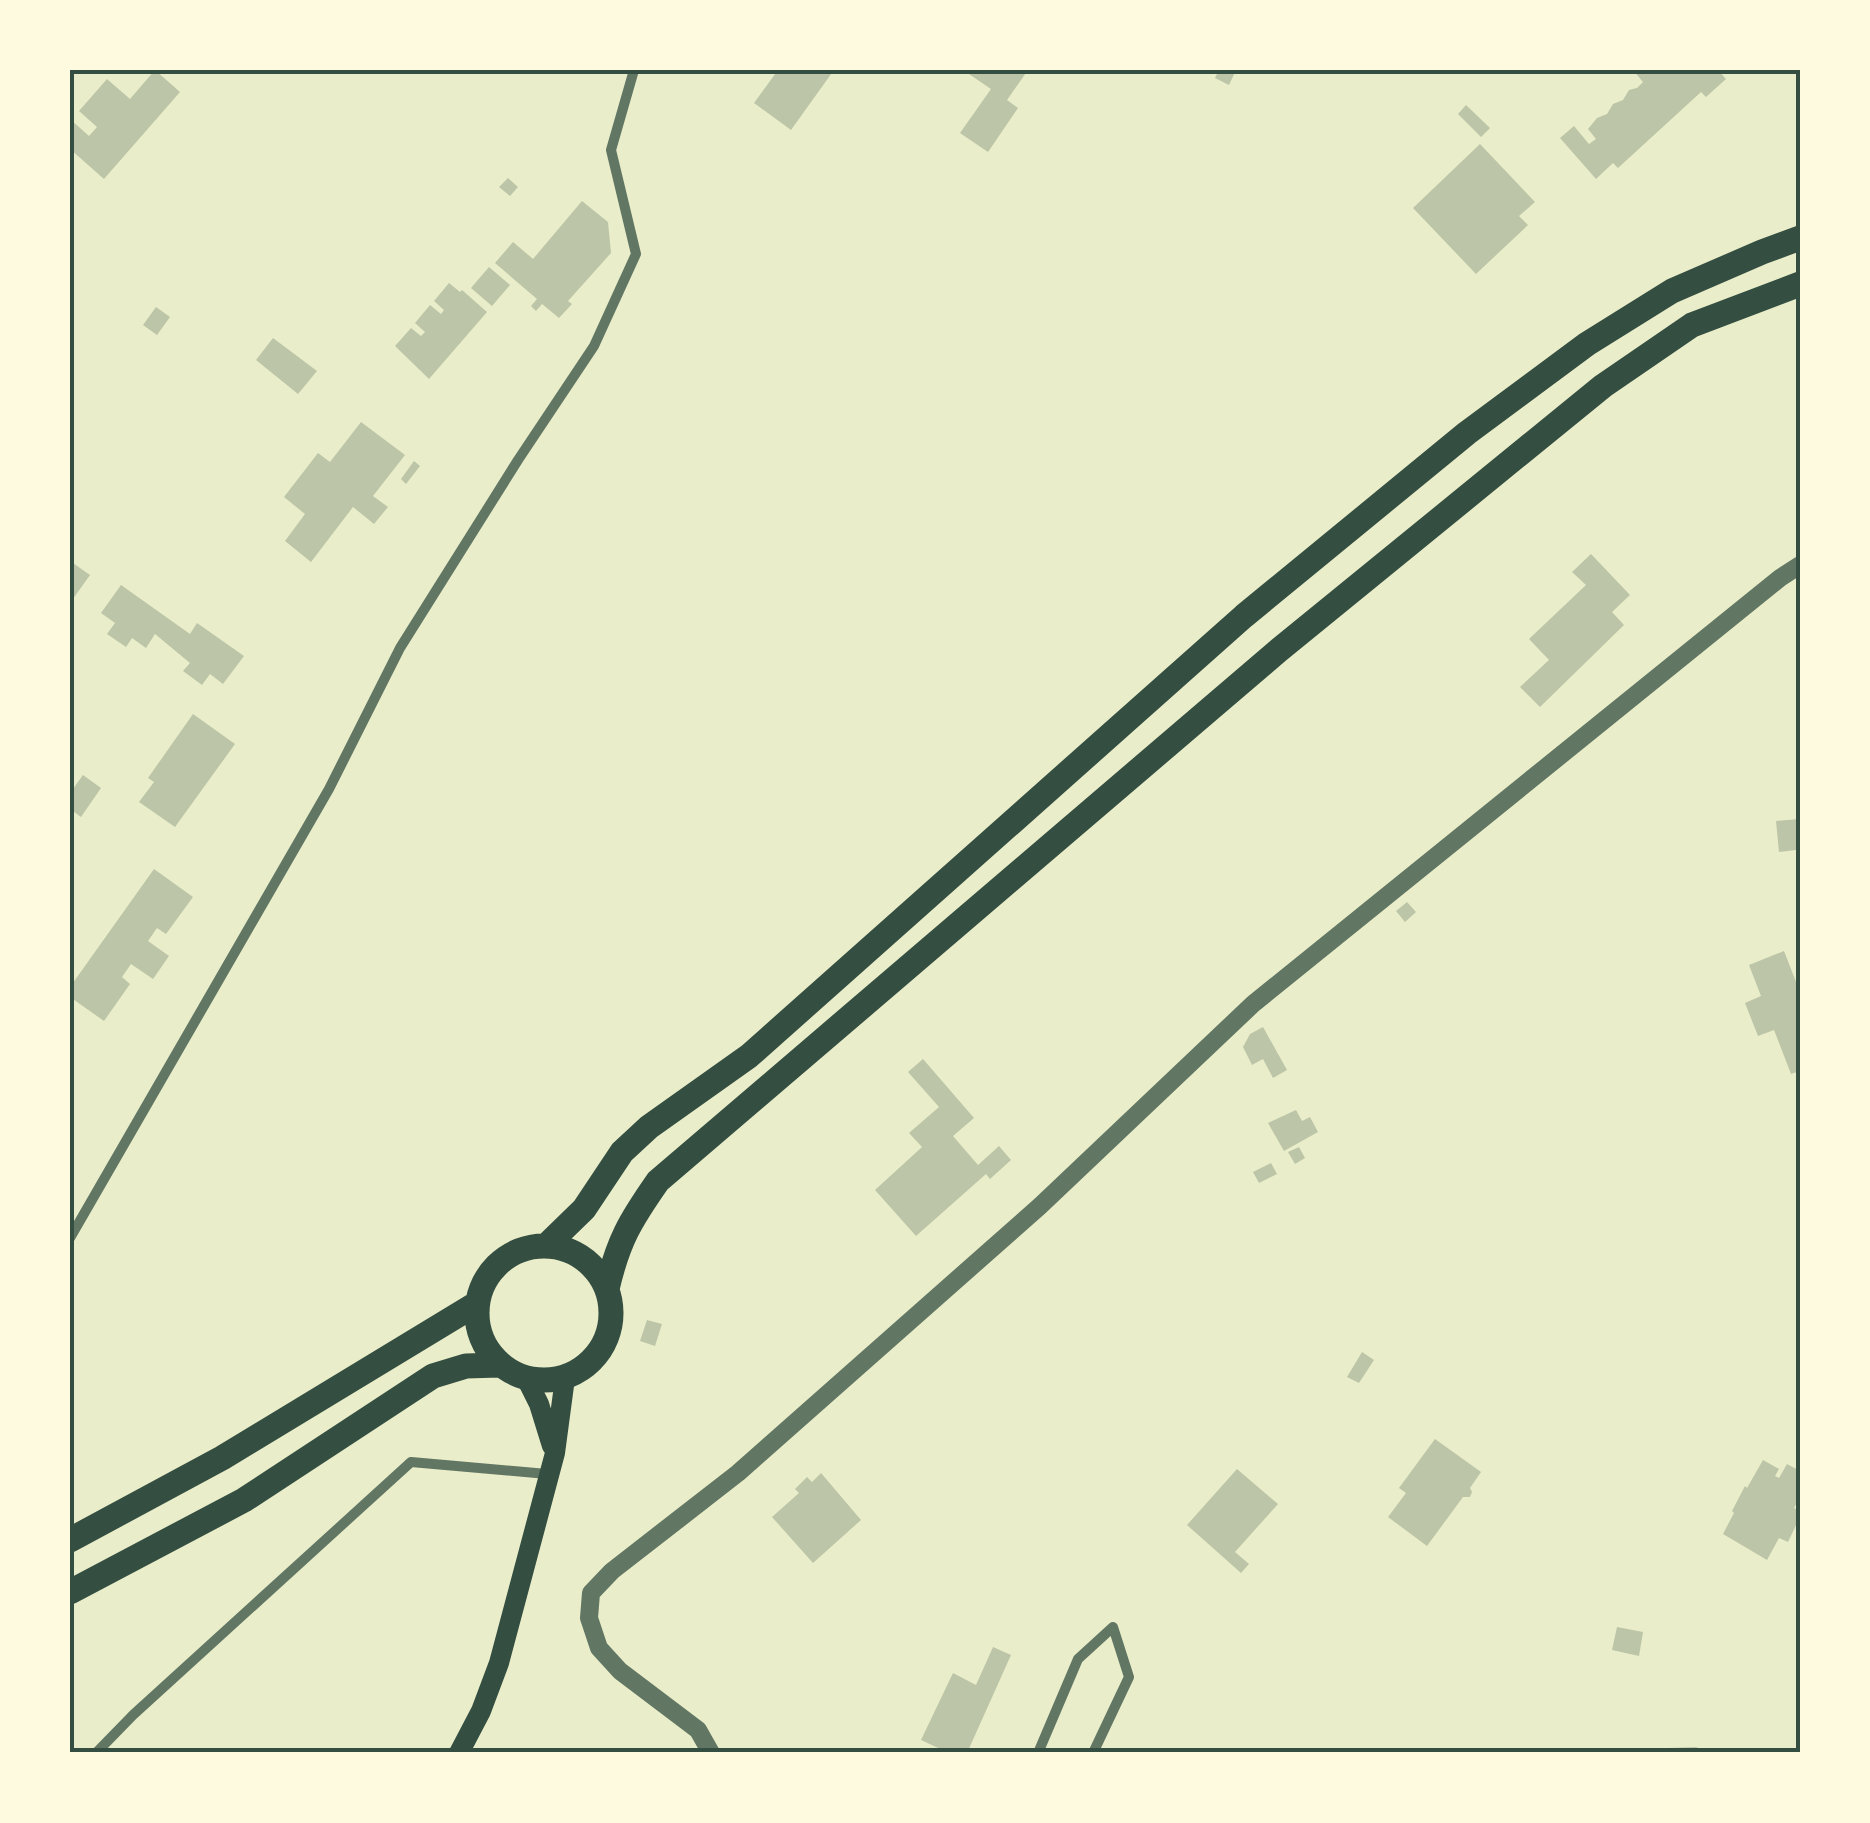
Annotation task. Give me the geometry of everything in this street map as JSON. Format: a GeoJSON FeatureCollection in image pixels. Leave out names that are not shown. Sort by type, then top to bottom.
{"type":"FeatureCollection","features":[{"type":"Feature","properties":{"kind":"main road"},"geometry":{"type":"LineString","coordinates":[[547,1245],[584,1208],[622,1152],[649,1126],[749,1056],[1244,616],[1467,433],[1587,344],[1672,291],[1800,238]]}},
{"type":"Feature","properties":{"kind":"main road"},"geometry":{"type":"LineString","coordinates":[[607,1289],[616,1252],[632,1217],[658,1181],[1278,650],[1603,386],[1692,326],[1800,284]]}},
{"type":"Feature","properties":{"kind":"main road"},"geometry":{"type":"LineString","coordinates":[[547,1245],[566,1249],[597,1272],[607,1289],[612,1311],[609,1332],[600,1352],[585,1368],[565,1378],[527,1380],[499,1365],[485,1348],[476,1326],[476,1304],[484,1280],[500,1261],[522,1249],[547,1245]]}},
{"type":"Feature","properties":{"kind":"main road"},"geometry":{"type":"LineString","coordinates":[[70,1540],[222,1458],[476,1304]]}},
{"type":"Feature","properties":{"kind":"main road"},"geometry":{"type":"LineString","coordinates":[[70,1592],[244,1500],[433,1376],[466,1366],[499,1365]]}},
{"type":"Feature","properties":{"kind":"main road"},"geometry":{"type":"LineString","coordinates":[[459,1753],[481,1711],[499,1662],[554,1452],[565,1378]]}},
{"type":"Feature","properties":{"kind":"main road"},"geometry":{"type":"LineString","coordinates":[[527,1380],[554,1452]]}},
{"type":"Feature","properties":{"kind":"street"},"geometry":{"type":"LineString","coordinates":[[70,1238],[329,790],[400,648],[594,346],[636,254],[612,150],[634,70]]}},
{"type":"Feature","properties":{"kind":"street"},"geometry":{"type":"LineString","coordinates":[[711,1753],[698,1730],[620,1671],[599,1648],[588,1618],[591,1593],[612,1570],[738,1473],[1040,1206],[1253,1004],[1800,565]]}},
{"type":"Feature","properties":{"kind":"street"},"geometry":{"type":"LineString","coordinates":[[96,1753],[412,1462],[548,1474]]}},
{"type":"Feature","properties":{"kind":"street"},"geometry":{"type":"LineString","coordinates":[[1038,1753],[1078,1658],[1113,1627],[1128,1678],[1093,1753]]}},
{"type":"Feature","properties":{"kind":"building"},"geometry":{"type":"Polygon","coordinates":[[[155,70],[180,92],[104,179],[70,149],[70,119],[89,136],[97,127],[79,111],[107,79],[130,99],[155,70]]]}},
{"type":"Feature","properties":{"kind":"building"},"geometry":{"type":"Polygon","coordinates":[[[778,70],[834,70],[791,130],[754,103],[778,70]]]}},
{"type":"Feature","properties":{"kind":"building"},"geometry":{"type":"Polygon","coordinates":[[[963,70],[1028,70],[1007,100],[1018,108],[988,152],[960,133],[991,89],[963,70]]]}},
{"type":"Feature","properties":{"kind":"building"},"geometry":{"type":"Polygon","coordinates":[[[1219,70],[1236,70],[1229,85],[1215,78],[1219,70]]]}},
{"type":"Feature","properties":{"kind":"building"},"geometry":{"type":"Polygon","coordinates":[[[1633,70],[1718,70],[1726,79],[1706,97],[1701,92],[1618,168],[1613,163],[1596,179],[1560,138],[1574,126],[1589,144],[1596,139],[1588,129],[1597,118],[1607,114],[1613,104],[1643,82],[1633,70]]]}},
{"type":"Feature","properties":{"kind":"building"},"geometry":{"type":"Polygon","coordinates":[[[1466,105],[1490,128],[1481,137],[1458,114],[1466,105]]]}},
{"type":"Feature","properties":{"kind":"building"},"geometry":{"type":"Polygon","coordinates":[[[1480,144],[1535,202],[1519,216],[1528,225],[1476,274],[1413,208],[1480,144]]]}},
{"type":"Feature","properties":{"kind":"building"},"geometry":{"type":"Polygon","coordinates":[[[508,178],[518,187],[510,196],[499,187],[508,178]]]}},
{"type":"Feature","properties":{"kind":"building"},"geometry":{"type":"Polygon","coordinates":[[[582,201],[608,222],[611,253],[568,301],[572,304],[559,318],[542,304],[536,311],[531,306],[537,299],[495,263],[513,242],[533,259],[582,201]]]}},
{"type":"Feature","properties":{"kind":"building"},"geometry":{"type":"Polygon","coordinates":[[[489,267],[510,285],[492,306],[471,288],[489,267]]]}},
{"type":"Feature","properties":{"kind":"building"},"geometry":{"type":"Polygon","coordinates":[[[449,283],[487,312],[429,379],[395,346],[411,328],[421,336],[425,332],[415,323],[430,305],[441,314],[444,310],[434,301],[449,283]]]}},
{"type":"Feature","properties":{"kind":"building"},"geometry":{"type":"Polygon","coordinates":[[[156,307],[170,317],[157,335],[143,325],[156,307]]]}},
{"type":"Feature","properties":{"kind":"building"},"geometry":{"type":"Polygon","coordinates":[[[273,338],[317,371],[298,394],[256,360],[273,338]]]}},
{"type":"Feature","properties":{"kind":"building"},"geometry":{"type":"Polygon","coordinates":[[[361,422],[405,455],[373,496],[388,507],[374,524],[353,507],[311,562],[285,541],[305,514],[284,497],[318,453],[330,462],[361,422]]]}},
{"type":"Feature","properties":{"kind":"building"},"geometry":{"type":"Polygon","coordinates":[[[414,461],[420,466],[406,484],[401,479],[414,461]]]}},
{"type":"Feature","properties":{"kind":"building"},"geometry":{"type":"Polygon","coordinates":[[[1591,554],[1630,595],[1612,612],[1624,625],[1540,707],[1520,687],[1549,660],[1529,639],[1586,585],[1572,572],[1591,554]]]}},
{"type":"Feature","properties":{"kind":"building"},"geometry":{"type":"Polygon","coordinates":[[[70,561],[90,575],[70,603],[70,561]]]}},
{"type":"Feature","properties":{"kind":"building"},"geometry":{"type":"Polygon","coordinates":[[[121,585],[190,634],[197,623],[244,656],[223,684],[210,674],[202,685],[183,671],[190,663],[155,634],[146,648],[132,638],[126,647],[107,634],[115,623],[101,613],[121,585]]]}},
{"type":"Feature","properties":{"kind":"building"},"geometry":{"type":"Polygon","coordinates":[[[193,714],[235,744],[175,827],[139,802],[154,782],[148,778],[193,714]]]}},
{"type":"Feature","properties":{"kind":"building"},"geometry":{"type":"Polygon","coordinates":[[[83,775],[101,788],[81,817],[70,809],[70,793],[83,775]]]}},
{"type":"Feature","properties":{"kind":"building"},"geometry":{"type":"Polygon","coordinates":[[[1800,819],[1797,871],[1796,850],[1779,852],[1776,821],[1800,819]]]}},
{"type":"Feature","properties":{"kind":"building"},"geometry":{"type":"Polygon","coordinates":[[[154,869],[193,897],[166,934],[157,928],[148,941],[169,956],[153,979],[131,964],[122,977],[130,984],[104,1021],[70,997],[70,987],[154,869]]]}},
{"type":"Feature","properties":{"kind":"building"},"geometry":{"type":"Polygon","coordinates":[[[1407,902],[1416,912],[1405,922],[1396,911],[1407,902]]]}},
{"type":"Feature","properties":{"kind":"building"},"geometry":{"type":"Polygon","coordinates":[[[1784,951],[1800,992],[1800,1071],[1791,1074],[1774,1030],[1758,1036],[1745,1003],[1761,996],[1749,965],[1784,951]]]}},
{"type":"Feature","properties":{"kind":"building"},"geometry":{"type":"Polygon","coordinates":[[[1263,1027],[1287,1070],[1273,1078],[1263,1059],[1252,1065],[1243,1047],[1250,1034],[1263,1027]]]}},
{"type":"Feature","properties":{"kind":"building"},"geometry":{"type":"Polygon","coordinates":[[[923,1059],[974,1118],[953,1136],[978,1165],[999,1146],[1011,1160],[990,1179],[986,1174],[916,1236],[875,1190],[922,1147],[909,1133],[939,1107],[908,1072],[923,1059]]]}},
{"type":"Feature","properties":{"kind":"building"},"geometry":{"type":"Polygon","coordinates":[[[1296,1110],[1302,1121],[1310,1117],[1318,1132],[1284,1151],[1268,1123],[1296,1110]]]}},
{"type":"Feature","properties":{"kind":"building"},"geometry":{"type":"Polygon","coordinates":[[[1299,1147],[1305,1158],[1295,1164],[1288,1152],[1299,1147]]]}},
{"type":"Feature","properties":{"kind":"building"},"geometry":{"type":"Polygon","coordinates":[[[1271,1163],[1277,1174],[1259,1183],[1253,1172],[1271,1163]]]}},
{"type":"Feature","properties":{"kind":"building"},"geometry":{"type":"Polygon","coordinates":[[[647,1320],[662,1324],[655,1346],[640,1341],[647,1320]]]}},
{"type":"Feature","properties":{"kind":"building"},"geometry":{"type":"Polygon","coordinates":[[[1362,1352],[1374,1360],[1359,1383],[1347,1377],[1362,1352]]]}},
{"type":"Feature","properties":{"kind":"building"},"geometry":{"type":"Polygon","coordinates":[[[1435,1439],[1481,1472],[1470,1488],[1470,1497],[1463,1497],[1427,1546],[1388,1517],[1406,1493],[1399,1488],[1435,1439]]]}},
{"type":"Feature","properties":{"kind":"building"},"geometry":{"type":"Polygon","coordinates":[[[1763,1460],[1779,1469],[1775,1476],[1779,1478],[1787,1464],[1800,1471],[1800,1497],[1794,1508],[1800,1517],[1788,1542],[1779,1538],[1767,1560],[1723,1534],[1745,1486],[1763,1460]]]}},
{"type":"Feature","properties":{"kind":"building"},"geometry":{"type":"Polygon","coordinates":[[[1237,1469],[1278,1504],[1235,1552],[1249,1564],[1241,1573],[1187,1525],[1237,1469]]]}},
{"type":"Feature","properties":{"kind":"building"},"geometry":{"type":"Polygon","coordinates":[[[821,1473],[861,1520],[813,1563],[772,1517],[799,1493],[795,1489],[807,1477],[812,1482],[821,1473]]]}},
{"type":"Feature","properties":{"kind":"building"},"geometry":{"type":"Polygon","coordinates":[[[1617,1627],[1643,1632],[1639,1656],[1612,1650],[1617,1627]]]}},
{"type":"Feature","properties":{"kind":"building"},"geometry":{"type":"Polygon","coordinates":[[[993,1647],[1011,1655],[967,1753],[949,1753],[921,1740],[953,1673],[976,1685],[993,1647]]]}},
{"type":"Feature","properties":{"kind":"building"},"geometry":{"type":"Polygon","coordinates":[[[1696,1747],[1712,1753],[1668,1753],[1668,1748],[1696,1747]]]}}]}
